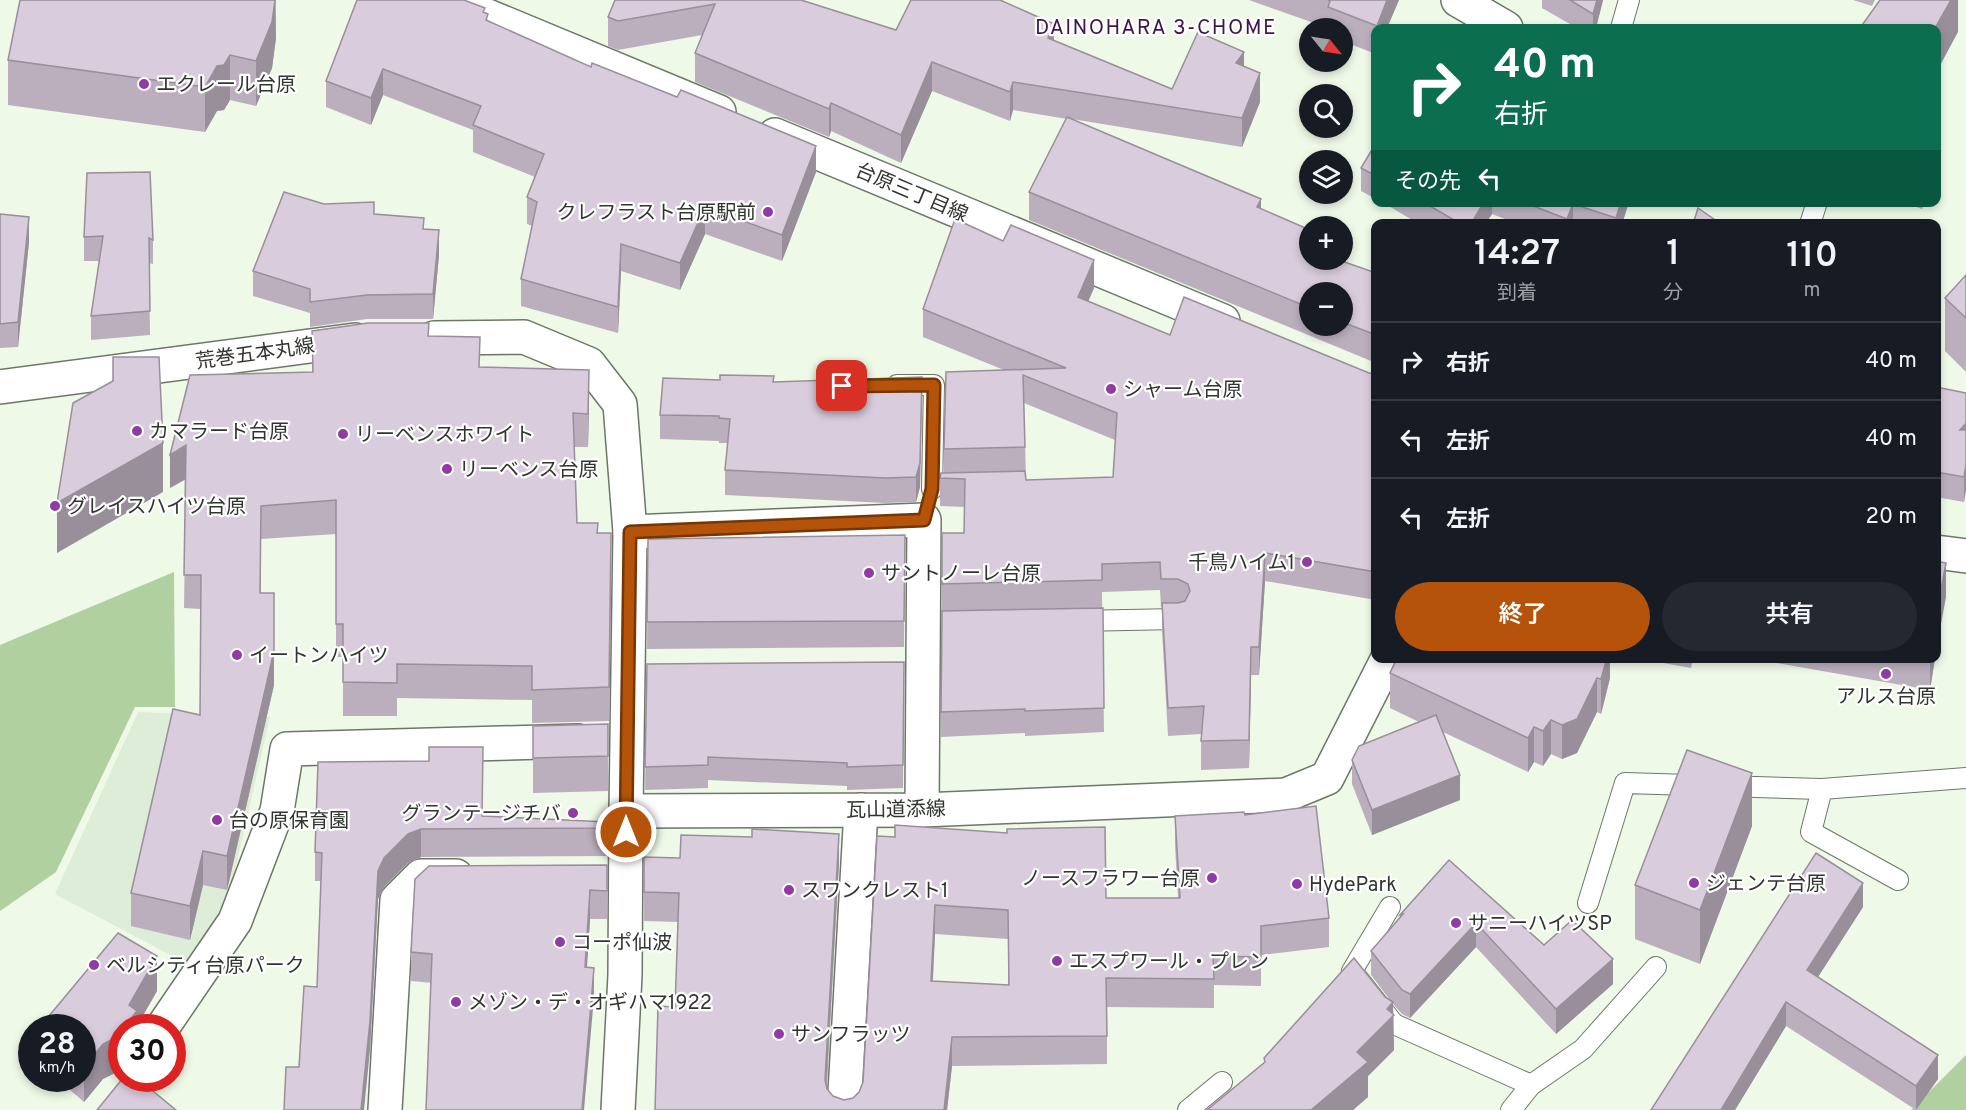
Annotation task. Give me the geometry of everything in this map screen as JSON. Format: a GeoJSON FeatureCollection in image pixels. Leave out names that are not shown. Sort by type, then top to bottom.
{"type":"FeatureCollection","features":[{"type":"Feature","properties":{"kind":"street","name":"台原三丁目線"},"geometry":{"type":"LineString","coordinates":[[449,0],[1254,334]]}},
{"type":"Feature","properties":{"kind":"street"},"geometry":{"type":"LineString","coordinates":[[1458,0],[1499,24]]}},
{"type":"Feature","properties":{"kind":"street","name":"荒巻五本丸線"},"geometry":{"type":"LineString","coordinates":[[0,387],[367,338],[524,337],[589,364],[620,404],[630,532],[626,811]]}},
{"type":"Feature","properties":{"kind":"street"},"geometry":{"type":"LineString","coordinates":[[630,532],[924,520],[935,624],[911,666],[922,810]]}},
{"type":"Feature","properties":{"kind":"street"},"geometry":{"type":"LineString","coordinates":[[1941,553],[1966,556]]}},
{"type":"Feature","properties":{"kind":"street","name":"瓦山道添線"},"geometry":{"type":"LineString","coordinates":[[626,811],[922,810],[1286,795],[1327,778],[1385,663]]}},
{"type":"Feature","properties":{"kind":"street"},"geometry":{"type":"LineString","coordinates":[[627,668],[663,668]]}},
{"type":"Feature","properties":{"kind":"street"},"geometry":{"type":"LineString","coordinates":[[172,1014],[235,921],[277,811],[287,749],[627,740]]}},
{"type":"Feature","properties":{"kind":"street"},"geometry":{"type":"LineString","coordinates":[[844,1110],[861,810]]}},
{"type":"Feature","properties":{"kind":"street"},"geometry":{"type":"LineString","coordinates":[[618,1110],[625,975],[626,811]]}},
{"type":"Feature","properties":{"kind":"street"},"geometry":{"type":"LineString","coordinates":[[592,875],[626,874]]}},
{"type":"Feature","properties":{"kind":"street"},"geometry":{"type":"LineString","coordinates":[[385,1110],[398,900],[421,876],[489,875]]}},
{"type":"Feature","properties":{"kind":"lane"},"geometry":{"type":"LineString","coordinates":[[1622,24],[1629,0]]}},
{"type":"Feature","properties":{"kind":"lane"},"geometry":{"type":"LineString","coordinates":[[877,385],[934,385],[932,489],[924,520]]}},
{"type":"Feature","properties":{"kind":"lane"},"geometry":{"type":"LineString","coordinates":[[932,489],[954,489]]}},
{"type":"Feature","properties":{"kind":"lane"},"geometry":{"type":"LineString","coordinates":[[1062,621],[1178,619]]}},
{"type":"Feature","properties":{"kind":"lane"},"geometry":{"type":"LineString","coordinates":[[1588,903],[1626,783],[1822,789],[1966,778]]}},
{"type":"Feature","properties":{"kind":"lane"},"geometry":{"type":"LineString","coordinates":[[1822,789],[1811,832],[1898,880]]}},
{"type":"Feature","properties":{"kind":"lane"},"geometry":{"type":"LineString","coordinates":[[1390,908],[1352,972],[1394,1024],[1531,1085]]}},
{"type":"Feature","properties":{"kind":"lane"},"geometry":{"type":"LineString","coordinates":[[1511,1110],[1531,1085],[1583,1049],[1656,967]]}},
{"type":"Feature","properties":{"kind":"lane"},"geometry":{"type":"LineString","coordinates":[[1188,1110],[1222,1082]]}},
{"type":"Feature","properties":{"kind":"shaded area"},"geometry":{"type":"Polygon","coordinates":[[[138,712],[270,717],[225,914],[191,966],[55,894],[138,712]]]}},
{"type":"Feature","properties":{"kind":"green space"},"geometry":{"type":"Polygon","coordinates":[[[174,572],[175,707],[135,707],[56,872],[0,911],[0,645],[174,572]]]}},
{"type":"Feature","properties":{"kind":"green space"},"geometry":{"type":"Polygon","coordinates":[[[1966,1055],[1966,1110],[1911,1110],[1966,1055]]]}},
{"type":"Feature","properties":{"kind":"building"},"geometry":{"type":"Polygon","coordinates":[[[20,0],[275,0],[272,22],[256,61],[230,55],[224,65],[217,66],[205,87],[8,60],[20,0]]]}},
{"type":"Feature","properties":{"kind":"building"},"geometry":{"type":"Polygon","coordinates":[[[357,0],[464,0],[485,8],[483,12],[488,14],[486,20],[591,67],[592,63],[677,97],[681,90],[816,146],[782,235],[705,207],[680,263],[621,244],[618,307],[521,279],[537,202],[527,197],[544,154],[473,125],[481,106],[383,69],[371,98],[326,81],[357,0]]]}},
{"type":"Feature","properties":{"kind":"building"},"geometry":{"type":"Polygon","coordinates":[[[615,0],[801,0],[896,30],[911,0],[1000,0],[1054,24],[1048,38],[1172,89],[1198,32],[1244,52],[1236,63],[1260,73],[1242,118],[1013,82],[1010,92],[932,62],[901,135],[831,103],[829,109],[695,53],[715,4],[618,21],[608,17],[615,0]]]}},
{"type":"Feature","properties":{"kind":"building"},"geometry":{"type":"Polygon","coordinates":[[[1328,0],[1387,0],[1378,24],[1372,24],[1328,7],[1330,1],[1328,0]]]}},
{"type":"Feature","properties":{"kind":"building"},"geometry":{"type":"Polygon","coordinates":[[[1570,0],[1597,0],[1593,14],[1570,0]]]}},
{"type":"Feature","properties":{"kind":"building"},"geometry":{"type":"Polygon","coordinates":[[[1880,0],[1951,0],[1937,24],[1863,24],[1880,0]]]}},
{"type":"Feature","properties":{"kind":"building"},"geometry":{"type":"Polygon","coordinates":[[[1067,117],[1261,199],[1257,207],[1299,225],[1299,270],[1353,270],[1353,265],[1371,271],[1371,333],[1353,326],[1353,282],[1299,282],[1299,303],[1029,192],[1067,117]]]}},
{"type":"Feature","properties":{"kind":"building"},"geometry":{"type":"Polygon","coordinates":[[[1371,151],[1371,173],[1361,168],[1371,151]]]}},
{"type":"Feature","properties":{"kind":"building"},"geometry":{"type":"Polygon","coordinates":[[[150,172],[153,240],[149,238],[150,311],[91,316],[103,236],[84,237],[87,173],[150,172]]]}},
{"type":"Feature","properties":{"kind":"building"},"geometry":{"type":"Polygon","coordinates":[[[284,192],[324,204],[374,202],[374,214],[424,218],[423,229],[439,230],[433,294],[367,295],[310,302],[310,289],[253,271],[284,192]]]}},
{"type":"Feature","properties":{"kind":"building"},"geometry":{"type":"Polygon","coordinates":[[[1432,207],[1481,207],[1474,219],[1452,219],[1432,207]]]}},
{"type":"Feature","properties":{"kind":"building"},"geometry":{"type":"Polygon","coordinates":[[[1536,207],[1572,207],[1567,219],[1536,207]]]}},
{"type":"Feature","properties":{"kind":"building"},"geometry":{"type":"Polygon","coordinates":[[[1582,207],[1619,207],[1616,218],[1582,207]]]}},
{"type":"Feature","properties":{"kind":"building"},"geometry":{"type":"Polygon","coordinates":[[[1698,208],[1714,219],[1695,219],[1698,208]]]}},
{"type":"Feature","properties":{"kind":"building"},"geometry":{"type":"Polygon","coordinates":[[[0,214],[29,217],[18,322],[0,324],[0,214]]]}},
{"type":"Feature","properties":{"kind":"building"},"geometry":{"type":"Polygon","coordinates":[[[955,219],[1003,241],[1011,225],[1094,260],[1078,297],[1170,335],[1184,297],[1371,373],[1371,571],[1265,553],[1259,647],[1251,647],[1249,740],[1201,741],[1204,706],[1168,708],[1162,603],[1185,601],[1190,591],[1188,584],[1178,579],[1161,579],[1160,562],[1102,564],[1102,580],[942,584],[942,533],[964,533],[965,479],[940,478],[941,473],[1025,471],[1026,480],[1113,477],[1117,413],[1023,375],[1025,447],[944,449],[946,372],[1066,368],[923,309],[955,219]]]}},
{"type":"Feature","properties":{"kind":"building"},"geometry":{"type":"Polygon","coordinates":[[[1966,275],[1966,318],[1945,298],[1966,275]]]}},
{"type":"Feature","properties":{"kind":"building"},"geometry":{"type":"Polygon","coordinates":[[[368,323],[429,323],[428,336],[480,337],[479,367],[589,370],[588,414],[573,413],[577,523],[598,523],[597,533],[611,533],[609,687],[532,690],[532,666],[397,664],[397,683],[343,682],[343,624],[336,624],[336,500],[261,506],[260,593],[274,593],[274,651],[227,856],[203,851],[190,906],[131,893],[173,709],[200,715],[201,575],[184,575],[186,445],[170,455],[190,375],[313,372],[312,331],[368,323]]]}},
{"type":"Feature","properties":{"kind":"building"},"geometry":{"type":"Polygon","coordinates":[[[113,357],[159,357],[163,443],[57,503],[73,403],[113,381],[113,357]]]}},
{"type":"Feature","properties":{"kind":"building"},"geometry":{"type":"Polygon","coordinates":[[[720,375],[774,376],[773,382],[922,377],[920,463],[916,477],[885,478],[725,470],[730,419],[719,418],[719,416],[660,415],[663,378],[720,380],[720,375]]]}},
{"type":"Feature","properties":{"kind":"building"},"geometry":{"type":"Polygon","coordinates":[[[1941,388],[1966,393],[1966,423],[1960,430],[1966,430],[1964,477],[1941,473],[1941,388]]]}},
{"type":"Feature","properties":{"kind":"building"},"geometry":{"type":"Polygon","coordinates":[[[905,535],[904,621],[647,622],[648,539],[905,535]]]}},
{"type":"Feature","properties":{"kind":"building"},"geometry":{"type":"Polygon","coordinates":[[[1941,562],[1946,563],[1941,590],[1941,562]]]}},
{"type":"Feature","properties":{"kind":"building"},"geometry":{"type":"Polygon","coordinates":[[[1103,608],[1104,708],[941,712],[942,611],[1103,608]]]}},
{"type":"Feature","properties":{"kind":"building"},"geometry":{"type":"Polygon","coordinates":[[[904,662],[903,765],[847,767],[847,763],[708,757],[708,765],[645,767],[647,664],[904,662]]]}},
{"type":"Feature","properties":{"kind":"building"},"geometry":{"type":"Polygon","coordinates":[[[1395,663],[1606,663],[1601,679],[1597,678],[1577,719],[1562,725],[1551,720],[1543,731],[1534,727],[1528,738],[1390,673],[1395,663]]]}},
{"type":"Feature","properties":{"kind":"building"},"geometry":{"type":"Polygon","coordinates":[[[1436,715],[1460,775],[1372,810],[1352,760],[1359,746],[1436,715]]]}},
{"type":"Feature","properties":{"kind":"building"},"geometry":{"type":"Polygon","coordinates":[[[608,724],[608,756],[533,758],[533,726],[608,724]]]}},
{"type":"Feature","properties":{"kind":"building"},"geometry":{"type":"Polygon","coordinates":[[[429,747],[483,747],[482,816],[607,822],[607,828],[421,829],[408,834],[384,858],[378,871],[370,1021],[361,1110],[284,1110],[286,1067],[299,1067],[304,986],[317,987],[322,853],[315,852],[318,762],[429,761],[429,747]]]}},
{"type":"Feature","properties":{"kind":"building"},"geometry":{"type":"Polygon","coordinates":[[[1687,750],[1752,773],[1700,910],[1635,885],[1687,750]]]}},
{"type":"Feature","properties":{"kind":"building"},"geometry":{"type":"Polygon","coordinates":[[[1316,806],[1329,918],[1261,926],[1261,957],[1213,956],[1214,979],[1106,978],[1107,1036],[952,1037],[944,1110],[655,1110],[658,1006],[675,1007],[679,893],[644,892],[644,857],[680,858],[681,835],[752,837],[752,829],[839,834],[825,1080],[827,1089],[833,1096],[844,1100],[853,1098],[859,1092],[863,1082],[877,836],[895,837],[895,825],[1007,833],[1007,829],[1105,827],[1106,898],[1180,898],[1175,816],[1244,812],[1245,815],[1316,806]],[[935,905],[931,981],[1009,985],[1008,910],[935,905]]]}},
{"type":"Feature","properties":{"kind":"building"},"geometry":{"type":"Polygon","coordinates":[[[1816,853],[1863,883],[1807,970],[1938,1055],[1916,1086],[1786,1002],[1721,1110],[1651,1110],[1816,853]]]}},
{"type":"Feature","properties":{"kind":"building"},"geometry":{"type":"Polygon","coordinates":[[[1449,860],[1544,945],[1572,920],[1613,959],[1556,1009],[1476,923],[1410,994],[1402,990],[1371,951],[1449,860]]]}},
{"type":"Feature","properties":{"kind":"building"},"geometry":{"type":"Polygon","coordinates":[[[607,865],[607,891],[590,890],[585,967],[594,968],[582,1110],[426,1110],[432,954],[411,952],[415,879],[429,866],[607,865]]]}},
{"type":"Feature","properties":{"kind":"building"},"geometry":{"type":"Polygon","coordinates":[[[118,933],[157,956],[129,1005],[137,1011],[134,1014],[108,1014],[108,1042],[96,1052],[96,1014],[51,1014],[118,933]]]}},
{"type":"Feature","properties":{"kind":"building"},"geometry":{"type":"Polygon","coordinates":[[[1354,958],[1385,997],[1393,1002],[1387,1009],[1394,1015],[1357,1052],[1368,1062],[1311,1110],[1207,1110],[1265,1062],[1264,1058],[1354,958]]]}},
{"type":"Feature","properties":{"kind":"building"},"geometry":{"type":"Polygon","coordinates":[[[112,1092],[154,1092],[176,1110],[97,1110],[112,1092]]]}},
{"type":"Feature","properties":{"kind":"place","name":"エクレール台原"},"geometry":{"type":"Point","coordinates":[144,84]}},
{"type":"Feature","properties":{"kind":"place","name":"クレフラスト台原駅前"},"geometry":{"type":"Point","coordinates":[768,212]}},
{"type":"Feature","properties":{"kind":"place","name":"シャーム台原"},"geometry":{"type":"Point","coordinates":[1111,389]}},
{"type":"Feature","properties":{"kind":"place","name":"カマラード台原"},"geometry":{"type":"Point","coordinates":[137,431]}},
{"type":"Feature","properties":{"kind":"place","name":"リーベンスホワイト"},"geometry":{"type":"Point","coordinates":[343,434]}},
{"type":"Feature","properties":{"kind":"place","name":"リーベンス台原"},"geometry":{"type":"Point","coordinates":[447,469]}},
{"type":"Feature","properties":{"kind":"place","name":"グレイスハイツ台原"},"geometry":{"type":"Point","coordinates":[55,506]}},
{"type":"Feature","properties":{"kind":"place","name":"千鳥ハイム1"},"geometry":{"type":"Point","coordinates":[1307,562]}},
{"type":"Feature","properties":{"kind":"place","name":"サントノーレ台原"},"geometry":{"type":"Point","coordinates":[869,573]}},
{"type":"Feature","properties":{"kind":"place","name":"イートンハイツ"},"geometry":{"type":"Point","coordinates":[237,655]}},
{"type":"Feature","properties":{"kind":"place","name":"アルス台原"},"geometry":{"type":"Point","coordinates":[1886,674]}},
{"type":"Feature","properties":{"kind":"place","name":"グランテージチバ"},"geometry":{"type":"Point","coordinates":[573,813]}},
{"type":"Feature","properties":{"kind":"place","name":"台の原保育園"},"geometry":{"type":"Point","coordinates":[217,820]}},
{"type":"Feature","properties":{"kind":"place","name":"ノースフラワー台原"},"geometry":{"type":"Point","coordinates":[1212,878]}},
{"type":"Feature","properties":{"kind":"place","name":"ジェンテ台原"},"geometry":{"type":"Point","coordinates":[1694,883]}},
{"type":"Feature","properties":{"kind":"place","name":"HydePark"},"geometry":{"type":"Point","coordinates":[1297,884]}},
{"type":"Feature","properties":{"kind":"place","name":"スワンクレスト1"},"geometry":{"type":"Point","coordinates":[789,890]}},
{"type":"Feature","properties":{"kind":"place","name":"サニーハイツSP"},"geometry":{"type":"Point","coordinates":[1456,923]}},
{"type":"Feature","properties":{"kind":"place","name":"コーポ仙波"},"geometry":{"type":"Point","coordinates":[560,942]}},
{"type":"Feature","properties":{"kind":"place","name":"エスプワール・プレン"},"geometry":{"type":"Point","coordinates":[1057,961]}},
{"type":"Feature","properties":{"kind":"place","name":"ベルシティ台原パーク"},"geometry":{"type":"Point","coordinates":[94,965]}},
{"type":"Feature","properties":{"kind":"place","name":"メゾン・デ・オギハマ1922"},"geometry":{"type":"Point","coordinates":[456,1002]}},
{"type":"Feature","properties":{"kind":"place","name":"サンフラッツ"},"geometry":{"type":"Point","coordinates":[779,1034]}},
{"type":"Feature","properties":{"kind":"district","name":"DAINOHARA 3-CHOME"},"geometry":{"type":"Point","coordinates":[1156,27]}},
{"type":"Feature","properties":{"kind":"route"},"geometry":{"type":"LineString","coordinates":[[626,832],[630,532],[924,520],[932,489],[934,385],[842,386]]}}]}
